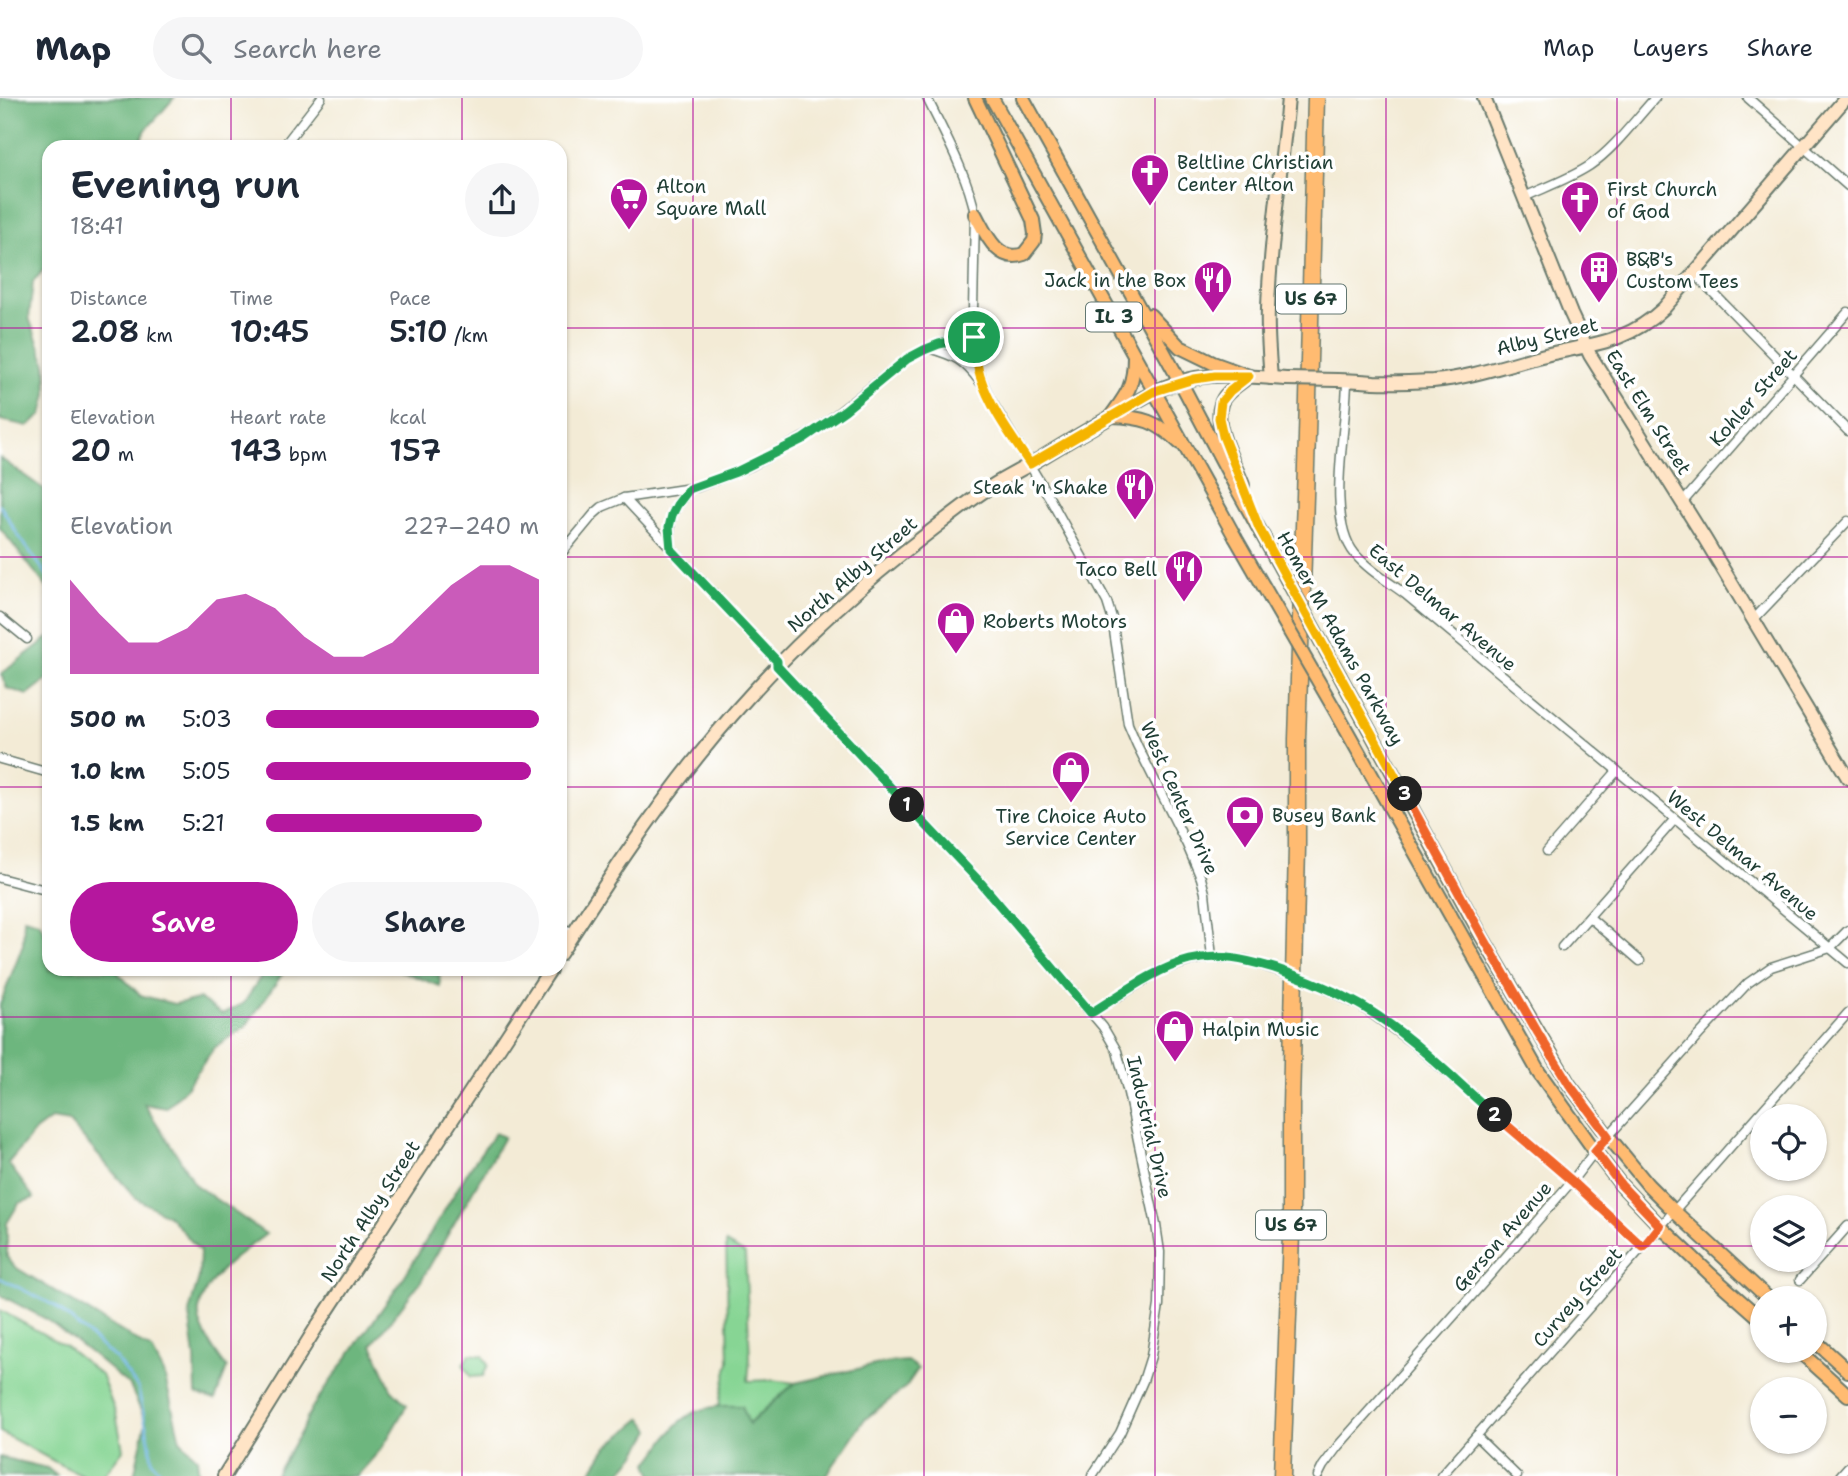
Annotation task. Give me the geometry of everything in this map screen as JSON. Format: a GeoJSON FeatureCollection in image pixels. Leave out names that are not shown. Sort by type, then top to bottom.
{"type":"FeatureCollection","features":[{"type":"Feature","properties":{"kind":"highway","name":"US 67"},"geometry":{"type":"LineString","coordinates":[[1282,1476],[1291,1235],[1297,739],[1315,98]]}},
{"type":"Feature","properties":{"kind":"main road"},"geometry":{"type":"LineString","coordinates":[[975,98],[1033,220],[1035,234],[1031,247],[1018,256],[1003,253],[995,247],[975,214]]}},
{"type":"Feature","properties":{"kind":"main road","name":"Homer M Adams Parkway"},"geometry":{"type":"LineString","coordinates":[[992,98],[1235,537],[1538,1071],[1621,1185],[1660,1226],[1750,1309]]}},
{"type":"Feature","properties":{"kind":"main road","name":"Homer M Adams Parkway"},"geometry":{"type":"LineString","coordinates":[[1023,98],[1482,935],[1569,1084],[1648,1185],[1755,1286]]}},
{"type":"Feature","properties":{"kind":"main road"},"geometry":{"type":"LineString","coordinates":[[1132,293],[1181,347],[1213,363],[1249,376]]}},
{"type":"Feature","properties":{"kind":"main road"},"geometry":{"type":"LineString","coordinates":[[1111,416],[1127,395],[1134,375],[1133,352]]}},
{"type":"Feature","properties":{"kind":"main road"},"geometry":{"type":"LineString","coordinates":[[1249,376],[1221,402],[1219,418],[1223,436],[1259,528]]}},
{"type":"Feature","properties":{"kind":"main road"},"geometry":{"type":"LineString","coordinates":[[1111,416],[1137,417],[1164,429],[1188,451]]}},
{"type":"Feature","properties":{"kind":"main road"},"geometry":{"type":"LineString","coordinates":[[1827,1352],[1848,1370]]}},
{"type":"Feature","properties":{"kind":"main road"},"geometry":{"type":"LineString","coordinates":[[1812,1363],[1848,1395]]}},
{"type":"Feature","properties":{"kind":"street"},"geometry":{"type":"LineString","coordinates":[[288,140],[321,98]]}},
{"type":"Feature","properties":{"kind":"street"},"geometry":{"type":"LineString","coordinates":[[927,98],[970,193],[975,214],[974,337],[976,360],[986,389]]}},
{"type":"Feature","properties":{"kind":"street"},"geometry":{"type":"LineString","coordinates":[[1271,378],[1268,337],[1271,262],[1288,98]]}},
{"type":"Feature","properties":{"kind":"street","name":"East Elm Street"},"geometry":{"type":"LineString","coordinates":[[1484,98],[1586,348],[1683,502],[1848,778]]}},
{"type":"Feature","properties":{"kind":"street"},"geometry":{"type":"LineString","coordinates":[[1524,197],[1589,166],[1614,145],[1655,98]]}},
{"type":"Feature","properties":{"kind":"street"},"geometry":{"type":"LineString","coordinates":[[1748,98],[1848,186]]}},
{"type":"Feature","properties":{"kind":"street","name":"Alby Street"},"geometry":{"type":"LineString","coordinates":[[1155,391],[1194,379],[1215,376],[1404,383],[1436,380],[1586,348],[1626,334],[1644,325],[1664,308],[1846,98]]}},
{"type":"Feature","properties":{"kind":"street"},"geometry":{"type":"LineString","coordinates":[[1694,273],[1848,431]]}},
{"type":"Feature","properties":{"kind":"street","name":"Kohler Street"},"geometry":{"type":"LineString","coordinates":[[1683,502],[1848,312]]}},
{"type":"Feature","properties":{"kind":"street"},"geometry":{"type":"LineString","coordinates":[[567,546],[602,507],[624,498],[689,489],[736,472],[803,439],[845,410],[907,359],[928,348],[974,337]]}},
{"type":"Feature","properties":{"kind":"street"},"geometry":{"type":"LineString","coordinates":[[928,348],[962,361],[986,389]]}},
{"type":"Feature","properties":{"kind":"street","name":"East Delmar Avenue"},"geometry":{"type":"LineString","coordinates":[[1342,380],[1347,400],[1339,499],[1343,532],[1354,554],[1617,771]]}},
{"type":"Feature","properties":{"kind":"street","name":"West Center Drive"},"geometry":{"type":"LineString","coordinates":[[986,389],[1055,506],[1107,602],[1129,724],[1201,878],[1212,957]]}},
{"type":"Feature","properties":{"kind":"street","name":"North Alby Street"},"geometry":{"type":"LineString","coordinates":[[567,943],[666,797],[717,733],[777,666],[854,593],[894,559],[977,497],[1155,391]]}},
{"type":"Feature","properties":{"kind":"street"},"geometry":{"type":"LineString","coordinates":[[671,549],[669,527],[672,515],[689,489]]}},
{"type":"Feature","properties":{"kind":"street","name":"Industrial Drive"},"geometry":{"type":"LineString","coordinates":[[624,498],[981,883],[1091,1013],[1117,1051],[1156,1225],[1160,1275],[1157,1327],[1143,1381],[1119,1433],[1091,1476]]}},
{"type":"Feature","properties":{"kind":"street"},"geometry":{"type":"LineString","coordinates":[[1754,620],[1848,521]]}},
{"type":"Feature","properties":{"kind":"street"},"geometry":{"type":"LineString","coordinates":[[0,617],[27,639]]}},
{"type":"Feature","properties":{"kind":"street"},"geometry":{"type":"LineString","coordinates":[[0,759],[42,772]]}},
{"type":"Feature","properties":{"kind":"street"},"geometry":{"type":"LineString","coordinates":[[1547,852],[1617,771]]}},
{"type":"Feature","properties":{"kind":"street","name":"West Delmar Avenue"},"geometry":{"type":"LineString","coordinates":[[1617,771],[1848,963]]}},
{"type":"Feature","properties":{"kind":"street"},"geometry":{"type":"LineString","coordinates":[[1562,947],[1675,819]]}},
{"type":"Feature","properties":{"kind":"street"},"geometry":{"type":"LineString","coordinates":[[0,877],[42,889]]}},
{"type":"Feature","properties":{"kind":"street"},"geometry":{"type":"LineString","coordinates":[[1589,918],[1640,961]]}},
{"type":"Feature","properties":{"kind":"street"},"geometry":{"type":"LineString","coordinates":[[567,930],[574,932]]}},
{"type":"Feature","properties":{"kind":"street","name":"Gerson Avenue"},"geometry":{"type":"LineString","coordinates":[[1318,1475],[1338,1446],[1572,1181],[1608,1136],[1757,975],[1787,960],[1830,948],[1848,930]]}},
{"type":"Feature","properties":{"kind":"street"},"geometry":{"type":"LineString","coordinates":[[1091,1013],[1161,970],[1212,957],[1246,960],[1313,982],[1361,1006],[1414,1044],[1572,1181],[1643,1247]]}},
{"type":"Feature","properties":{"kind":"street","name":"North Alby Street"},"geometry":{"type":"LineString","coordinates":[[224,1476],[316,1328],[546,976]]}},
{"type":"Feature","properties":{"kind":"street","name":"Curvey Street"},"geometry":{"type":"LineString","coordinates":[[1441,1476],[1848,1013]]}},
{"type":"Feature","properties":{"kind":"street"},"geometry":{"type":"LineString","coordinates":[[1800,1280],[1848,1226]]}},
{"type":"Feature","properties":{"kind":"street"},"geometry":{"type":"LineString","coordinates":[[1476,1436],[1517,1476]]}},
{"type":"Feature","properties":{"kind":"street"},"geometry":{"type":"LineString","coordinates":[[1840,1476],[1848,1467]]}},
{"type":"Feature","properties":{"kind":"green space"},"geometry":{"type":"Polygon","coordinates":[[[0,98],[174,98],[145,131],[141,140],[42,140],[42,271],[33,282],[29,318],[42,353],[42,415],[28,426],[0,420],[0,98]]]}},
{"type":"Feature","properties":{"kind":"green space"},"geometry":{"type":"Polygon","coordinates":[[[0,458],[42,488],[42,581],[0,528],[0,458]]]}},
{"type":"Feature","properties":{"kind":"green space"},"geometry":{"type":"Polygon","coordinates":[[[42,642],[42,683],[27,695],[7,688],[1,674],[42,642]]]}},
{"type":"Feature","properties":{"kind":"green space"},"geometry":{"type":"Polygon","coordinates":[[[24,918],[39,922],[42,927],[42,976],[121,976],[140,995],[174,1004],[200,999],[222,1014],[244,1003],[261,976],[281,976],[246,1026],[214,1048],[185,1089],[166,1108],[144,1104],[194,1184],[266,1234],[216,1276],[208,1286],[199,1310],[201,1324],[208,1340],[227,1368],[215,1400],[196,1394],[195,1357],[189,1312],[199,1277],[200,1251],[170,1217],[136,1198],[69,1122],[51,1119],[35,1131],[8,1163],[34,1198],[19,1203],[7,1223],[7,1257],[15,1267],[152,1350],[164,1373],[180,1440],[197,1458],[199,1476],[134,1476],[146,1422],[130,1386],[46,1319],[0,1295],[0,1005],[23,944],[24,918]]]}},
{"type":"Feature","properties":{"kind":"green space"},"geometry":{"type":"Polygon","coordinates":[[[414,976],[439,976],[440,986],[414,976]]]}},
{"type":"Feature","properties":{"kind":"green space"},"geometry":{"type":"Polygon","coordinates":[[[495,1133],[504,1137],[421,1281],[372,1345],[391,1389],[407,1405],[382,1448],[357,1476],[275,1476],[311,1409],[401,1282],[470,1168],[495,1133]]]}},
{"type":"Feature","properties":{"kind":"green space"},"geometry":{"type":"Polygon","coordinates":[[[726,1243],[745,1254],[750,1358],[748,1381],[795,1383],[748,1424],[742,1406],[719,1406],[729,1361],[726,1243]]]}},
{"type":"Feature","properties":{"kind":"green space"},"geometry":{"type":"Polygon","coordinates":[[[0,1310],[65,1346],[101,1375],[116,1414],[123,1450],[103,1476],[84,1476],[0,1432],[0,1310]]]}},
{"type":"Feature","properties":{"kind":"green space"},"geometry":{"type":"Polygon","coordinates":[[[470,1354],[483,1356],[488,1365],[483,1376],[471,1377],[463,1364],[470,1354]]]}},
{"type":"Feature","properties":{"kind":"green space"},"geometry":{"type":"Polygon","coordinates":[[[907,1361],[918,1369],[905,1388],[864,1420],[826,1476],[653,1476],[648,1463],[675,1427],[692,1414],[720,1406],[742,1406],[749,1424],[795,1383],[884,1363],[907,1361]]]}},
{"type":"Feature","properties":{"kind":"green space"},"geometry":{"type":"Polygon","coordinates":[[[642,1418],[651,1430],[635,1456],[617,1476],[590,1476],[607,1447],[642,1418]]]}},
{"type":"Feature","properties":{"kind":"green space"},"geometry":{"type":"Polygon","coordinates":[[[0,1457],[47,1468],[57,1476],[0,1476],[0,1457]]]}},
{"type":"Feature","properties":{"kind":"waterway"},"geometry":{"type":"LineString","coordinates":[[0,505],[42,568]]}},
{"type":"Feature","properties":{"kind":"waterway"},"geometry":{"type":"LineString","coordinates":[[0,1278],[55,1306],[116,1359],[138,1388],[152,1460],[167,1476]]}},
{"type":"Feature","properties":{"kind":"place","name":"Beltline Christian Center Alton"},"geometry":{"type":"Point","coordinates":[1150,207]}},
{"type":"Feature","properties":{"kind":"place","name":"Alton Square Mall"},"geometry":{"type":"Point","coordinates":[629,231]}},
{"type":"Feature","properties":{"kind":"place","name":"First Church of God"},"geometry":{"type":"Point","coordinates":[1580,234]}},
{"type":"Feature","properties":{"kind":"place","name":"B&B's Custom Tees"},"geometry":{"type":"Point","coordinates":[1599,304]}},
{"type":"Feature","properties":{"kind":"place","name":"Jack in the Box"},"geometry":{"type":"Point","coordinates":[1213,314]}},
{"type":"Feature","properties":{"kind":"place","name":"Steak 'n Shake"},"geometry":{"type":"Point","coordinates":[1135,521]}},
{"type":"Feature","properties":{"kind":"place","name":"Taco Bell"},"geometry":{"type":"Point","coordinates":[1184,603]}},
{"type":"Feature","properties":{"kind":"place","name":"Roberts Motors"},"geometry":{"type":"Point","coordinates":[956,655]}},
{"type":"Feature","properties":{"kind":"place","name":"Tire Choice Auto Service Center"},"geometry":{"type":"Point","coordinates":[1071,804]}},
{"type":"Feature","properties":{"kind":"place","name":"Busey Bank"},"geometry":{"type":"Point","coordinates":[1245,849]}},
{"type":"Feature","properties":{"kind":"place","name":"Halpin Music"},"geometry":{"type":"Point","coordinates":[1175,1063]}},
{"type":"Feature","properties":{"kind":"route"},"geometry":{"type":"LineString","coordinates":[[974,337],[976,360],[989,397],[1030,464],[1155,391],[1194,379],[1249,376],[1221,402],[1219,418],[1223,436],[1259,528],[1538,1033],[1569,1084],[1608,1136],[1595,1151],[1621,1185],[1660,1226],[1643,1247],[1572,1181],[1414,1044],[1361,1006],[1313,982],[1246,960],[1212,957],[1161,970],[1091,1013],[981,883],[671,549],[669,527],[672,515],[689,489],[751,466],[803,439],[845,410],[907,359],[939,344],[974,337]]}}]}
